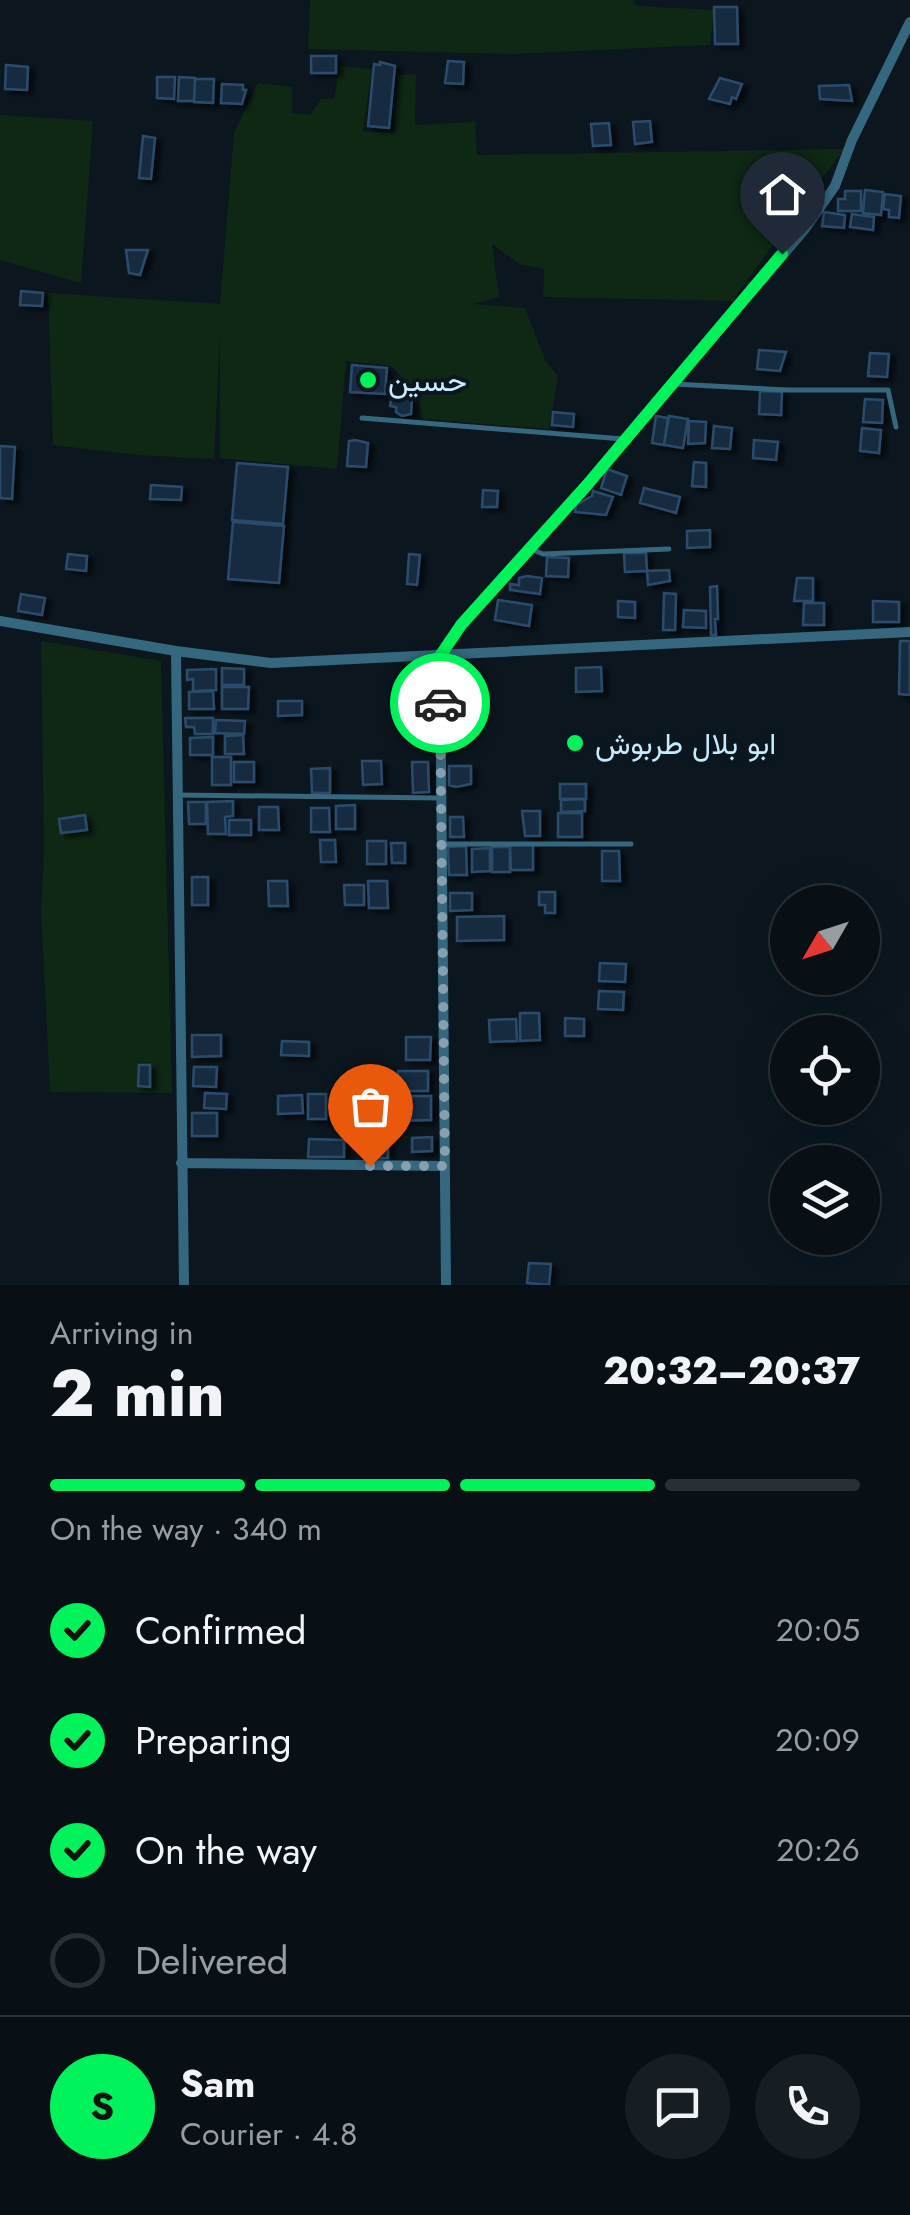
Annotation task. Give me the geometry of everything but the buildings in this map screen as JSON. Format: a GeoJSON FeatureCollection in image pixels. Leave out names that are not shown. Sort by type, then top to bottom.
{"type":"FeatureCollection","features":[{"type":"Feature","properties":{"kind":"street"},"geometry":{"type":"LineString","coordinates":[[446,1285],[440,656],[461,625],[805,228],[835,186],[852,140],[910,22]]}},
{"type":"Feature","properties":{"kind":"street"},"geometry":{"type":"LineString","coordinates":[[0,621],[271,663],[910,632]]}},
{"type":"Feature","properties":{"kind":"street"},"geometry":{"type":"LineString","coordinates":[[176,651],[184,1285]]}},
{"type":"Feature","properties":{"kind":"street"},"geometry":{"type":"LineString","coordinates":[[181,1163],[445,1166]]}},
{"type":"Feature","properties":{"kind":"lane"},"geometry":{"type":"LineString","coordinates":[[671,384],[888,390],[896,427]]}},
{"type":"Feature","properties":{"kind":"lane"},"geometry":{"type":"LineString","coordinates":[[362,418],[625,439]]}},
{"type":"Feature","properties":{"kind":"lane"},"geometry":{"type":"LineString","coordinates":[[530,548],[543,554],[669,549]]}},
{"type":"Feature","properties":{"kind":"lane"},"geometry":{"type":"LineString","coordinates":[[178,794],[442,798]]}},
{"type":"Feature","properties":{"kind":"lane"},"geometry":{"type":"LineString","coordinates":[[443,844],[631,844]]}},
{"type":"Feature","properties":{"kind":"green space"},"geometry":{"type":"Polygon","coordinates":[[[310,0],[633,0],[637,6],[714,10],[710,45],[511,54],[308,49],[310,0]]]}},
{"type":"Feature","properties":{"kind":"green space"},"geometry":{"type":"Polygon","coordinates":[[[340,66],[372,69],[363,131],[394,133],[398,75],[416,74],[415,125],[475,122],[477,155],[844,149],[732,301],[543,297],[544,269],[519,264],[492,244],[499,297],[473,304],[525,308],[546,362],[558,376],[549,429],[423,419],[416,391],[391,366],[346,361],[337,469],[220,458],[220,335],[214,459],[53,445],[48,293],[220,304],[234,133],[258,83],[292,87],[292,113],[310,115],[321,99],[334,98],[340,66]]]}},
{"type":"Feature","properties":{"kind":"green space"},"geometry":{"type":"Polygon","coordinates":[[[0,115],[93,121],[81,283],[0,260],[0,115]]]}},
{"type":"Feature","properties":{"kind":"green space"},"geometry":{"type":"Polygon","coordinates":[[[41,641],[161,661],[172,1093],[50,1092],[41,910],[41,641]]]}},
{"type":"Feature","properties":{"kind":"way so far"},"geometry":{"type":"LineString","coordinates":[[370,1166],[445,1166],[440,703]]}},
{"type":"Feature","properties":{"kind":"place","name":"حسين"},"geometry":{"type":"Point","coordinates":[368,380]}},
{"type":"Feature","properties":{"kind":"place","name":"ابو بلال طربوش"},"geometry":{"type":"Point","coordinates":[575,743]}},
{"type":"Feature","properties":{"kind":"route"},"geometry":{"type":"LineString","coordinates":[[440,703],[440,656],[461,625],[587,485],[782,254]]}}]}
